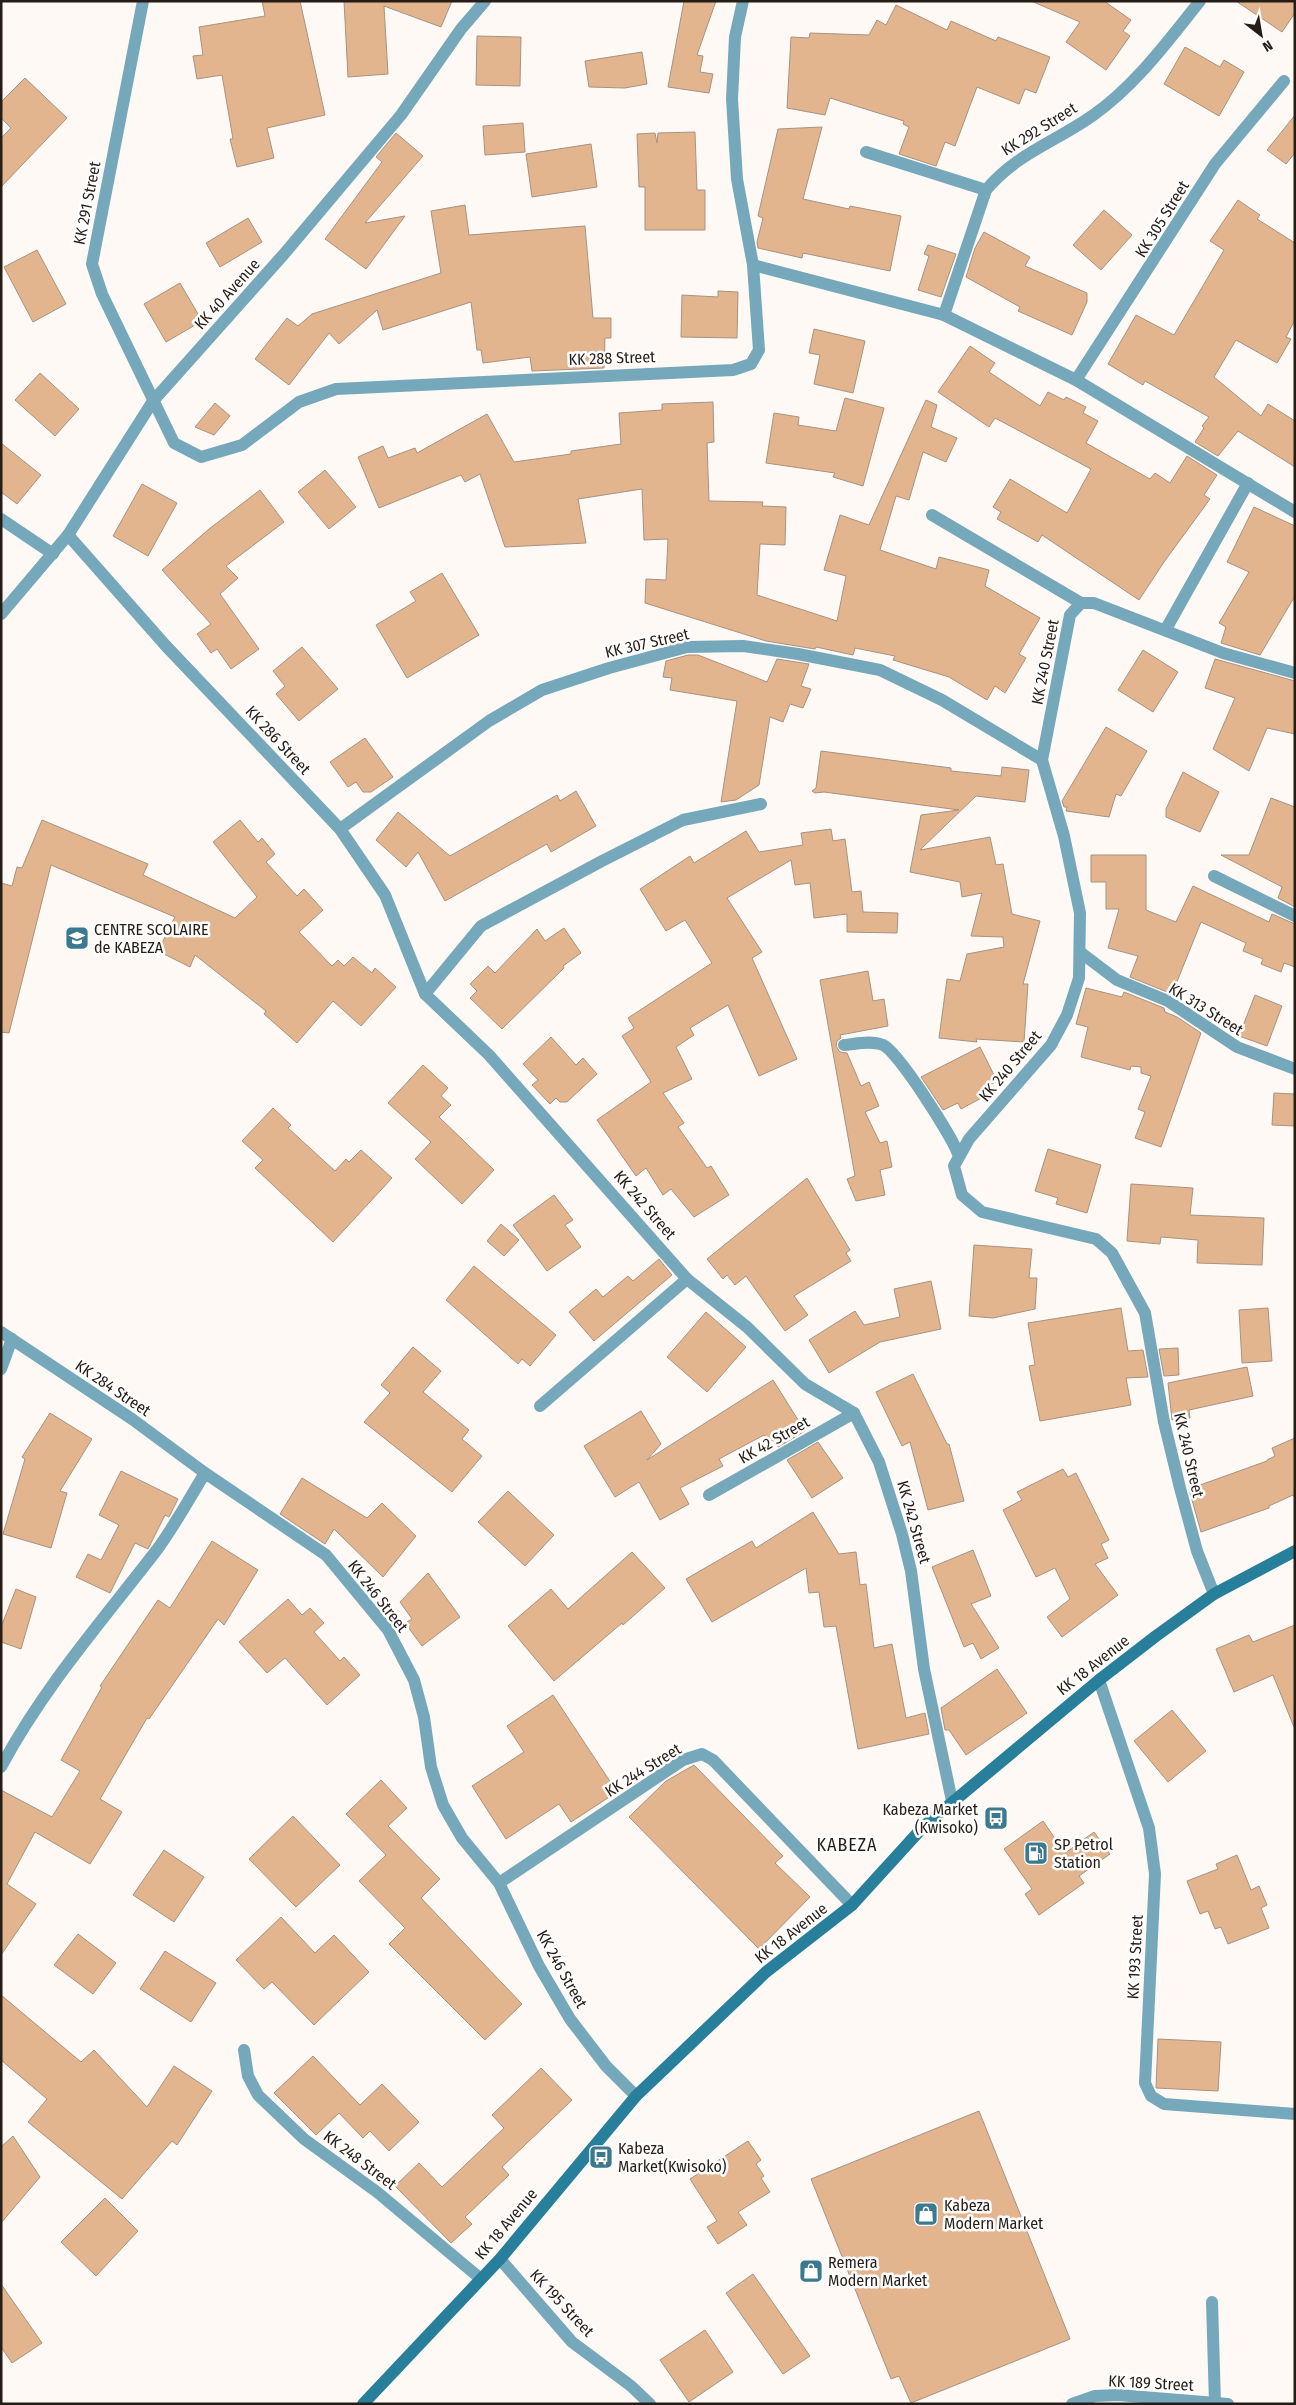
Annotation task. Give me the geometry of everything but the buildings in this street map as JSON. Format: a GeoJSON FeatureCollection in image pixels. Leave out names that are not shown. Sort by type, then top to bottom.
{"type":"FeatureCollection","features":[{"type":"Feature","properties":{"kind":"main road","name":"KK 18 Avenue"},"geometry":{"type":"LineString","coordinates":[[363,2404],[500,2259],[636,2096],[766,1972],[852,1905],[924,1826],[1099,1680],[1214,1594],[1295,1551]]}},
{"type":"Feature","properties":{"kind":"street","name":"KK 291 Street"},"geometry":{"type":"LineString","coordinates":[[144,1],[92,264],[102,294],[152,401]]}},
{"type":"Feature","properties":{"kind":"street","name":"KK 40 Avenue"},"geometry":{"type":"LineString","coordinates":[[1,614],[68,536],[152,401],[284,254],[389,129],[461,29],[485,1]]}},
{"type":"Feature","properties":{"kind":"street","name":"KK 288 Street"},"geometry":{"type":"LineString","coordinates":[[152,401],[174,443],[202,457],[242,445],[298,402],[336,389],[733,370],[751,364],[759,350],[753,265],[737,179],[732,100],[735,37],[743,1]]}},
{"type":"Feature","properties":{"kind":"street","name":"KK 292 Street"},"geometry":{"type":"LineString","coordinates":[[944,315],[986,190],[997,176],[1019,158],[1092,116],[1128,86],[1200,1]]}},
{"type":"Feature","properties":{"kind":"street","name":"KK 305 Street"},"geometry":{"type":"LineString","coordinates":[[1076,380],[1215,164],[1284,81]]}},
{"type":"Feature","properties":{"kind":"street"},"geometry":{"type":"LineString","coordinates":[[866,152],[986,190]]}},
{"type":"Feature","properties":{"kind":"street"},"geometry":{"type":"LineString","coordinates":[[753,265],[944,315],[1076,380],[1295,512]]}},
{"type":"Feature","properties":{"kind":"street"},"geometry":{"type":"LineString","coordinates":[[1166,629],[1248,483]]}},
{"type":"Feature","properties":{"kind":"street"},"geometry":{"type":"LineString","coordinates":[[932,515],[1081,603],[1094,603],[1166,629],[1223,653],[1295,673]]}},
{"type":"Feature","properties":{"kind":"street"},"geometry":{"type":"LineString","coordinates":[[1,519],[53,554]]}},
{"type":"Feature","properties":{"kind":"street","name":"KK 286 Street"},"geometry":{"type":"LineString","coordinates":[[68,536],[166,646],[340,830],[385,895],[425,994]]}},
{"type":"Feature","properties":{"kind":"street","name":"KK 240 Street"},"geometry":{"type":"LineString","coordinates":[[1081,603],[1070,615],[1042,760],[1075,881],[1080,913],[1079,978],[1067,1015],[1051,1045],[958,1154],[954,1166],[962,1195],[982,1212],[1096,1239],[1112,1253],[1145,1313],[1164,1422],[1180,1488],[1197,1551],[1214,1594]]}},
{"type":"Feature","properties":{"kind":"street","name":"KK 307 Street"},"geometry":{"type":"LineString","coordinates":[[340,830],[489,721],[542,690],[609,668],[687,647],[743,646],[798,654],[880,670],[942,700],[1042,760]]}},
{"type":"Feature","properties":{"kind":"street"},"geometry":{"type":"LineString","coordinates":[[425,994],[480,926],[602,860],[683,820],[761,804]]}},
{"type":"Feature","properties":{"kind":"street"},"geometry":{"type":"LineString","coordinates":[[1214,876],[1295,916]]}},
{"type":"Feature","properties":{"kind":"street","name":"KK 313 Street"},"geometry":{"type":"LineString","coordinates":[[1080,952],[1118,980],[1168,1001],[1237,1047],[1295,1069]]}},
{"type":"Feature","properties":{"kind":"street","name":"KK 242 Street"},"geometry":{"type":"LineString","coordinates":[[425,994],[490,1055],[687,1279],[747,1327],[805,1384],[854,1413],[879,1462],[902,1534],[911,1571],[924,1669],[952,1801]]}},
{"type":"Feature","properties":{"kind":"street"},"geometry":{"type":"LineString","coordinates":[[844,1045],[873,1043],[883,1045],[893,1052],[906,1068],[956,1147],[958,1154]]}},
{"type":"Feature","properties":{"kind":"street"},"geometry":{"type":"LineString","coordinates":[[540,1406],[687,1279]]}},
{"type":"Feature","properties":{"kind":"street","name":"KK 284 Street"},"geometry":{"type":"LineString","coordinates":[[1,1332],[132,1419],[205,1473]]}},
{"type":"Feature","properties":{"kind":"street"},"geometry":{"type":"LineString","coordinates":[[1,1369],[12,1339]]}},
{"type":"Feature","properties":{"kind":"street","name":"KK 42 Street"},"geometry":{"type":"LineString","coordinates":[[709,1495],[854,1413]]}},
{"type":"Feature","properties":{"kind":"street"},"geometry":{"type":"LineString","coordinates":[[1,1767],[18,1736],[70,1659],[157,1549],[205,1473]]}},
{"type":"Feature","properties":{"kind":"street","name":"KK 246 Street"},"geometry":{"type":"LineString","coordinates":[[205,1473],[326,1555],[388,1630],[414,1680],[424,1717],[431,1767],[443,1805],[462,1838],[499,1883],[539,1966],[570,2020],[606,2066],[636,2096]]}},
{"type":"Feature","properties":{"kind":"street","name":"KK 193 Street"},"geometry":{"type":"LineString","coordinates":[[1099,1680],[1149,1828],[1154,1851],[1155,1874],[1145,2083],[1150,2096],[1164,2104],[1295,2114]]}},
{"type":"Feature","properties":{"kind":"street","name":"KK 244 Street"},"geometry":{"type":"LineString","coordinates":[[499,1883],[683,1760],[702,1754],[713,1760],[852,1905]]}},
{"type":"Feature","properties":{"kind":"street","name":"KK 248 Street"},"geometry":{"type":"LineString","coordinates":[[244,2050],[248,2076],[258,2095],[304,2139],[377,2192],[482,2278]]}},
{"type":"Feature","properties":{"kind":"street","name":"KK 195 Street"},"geometry":{"type":"LineString","coordinates":[[500,2259],[572,2342],[631,2386],[650,2404]]}},
{"type":"Feature","properties":{"kind":"street"},"geometry":{"type":"LineString","coordinates":[[1212,2302],[1215,2403]]}},
{"type":"Feature","properties":{"kind":"street","name":"KK 189 Street"},"geometry":{"type":"LineString","coordinates":[[1072,2404],[1095,2396],[1118,2395],[1228,2404]]}},
{"type":"Feature","properties":{"kind":"place","name":"CENTRE SCOLAIRE de KABEZA"},"geometry":{"type":"Point","coordinates":[77,938]}},
{"type":"Feature","properties":{"kind":"place","name":"Kabeza Market (Kwisoko)"},"geometry":{"type":"Point","coordinates":[996,1818]}},
{"type":"Feature","properties":{"kind":"place","name":"SP Petrol Station"},"geometry":{"type":"Point","coordinates":[1036,1853]}},
{"type":"Feature","properties":{"kind":"place","name":"Kabeza Market(Kwisoko)"},"geometry":{"type":"Point","coordinates":[601,2157]}},
{"type":"Feature","properties":{"kind":"place","name":"Kabeza Modern Market"},"geometry":{"type":"Point","coordinates":[926,2214]}},
{"type":"Feature","properties":{"kind":"place","name":"Remera Modern Market"},"geometry":{"type":"Point","coordinates":[811,2271]}},
{"type":"Feature","properties":{"kind":"district","name":"KABEZA"},"geometry":{"type":"Point","coordinates":[847,1845]}}]}
